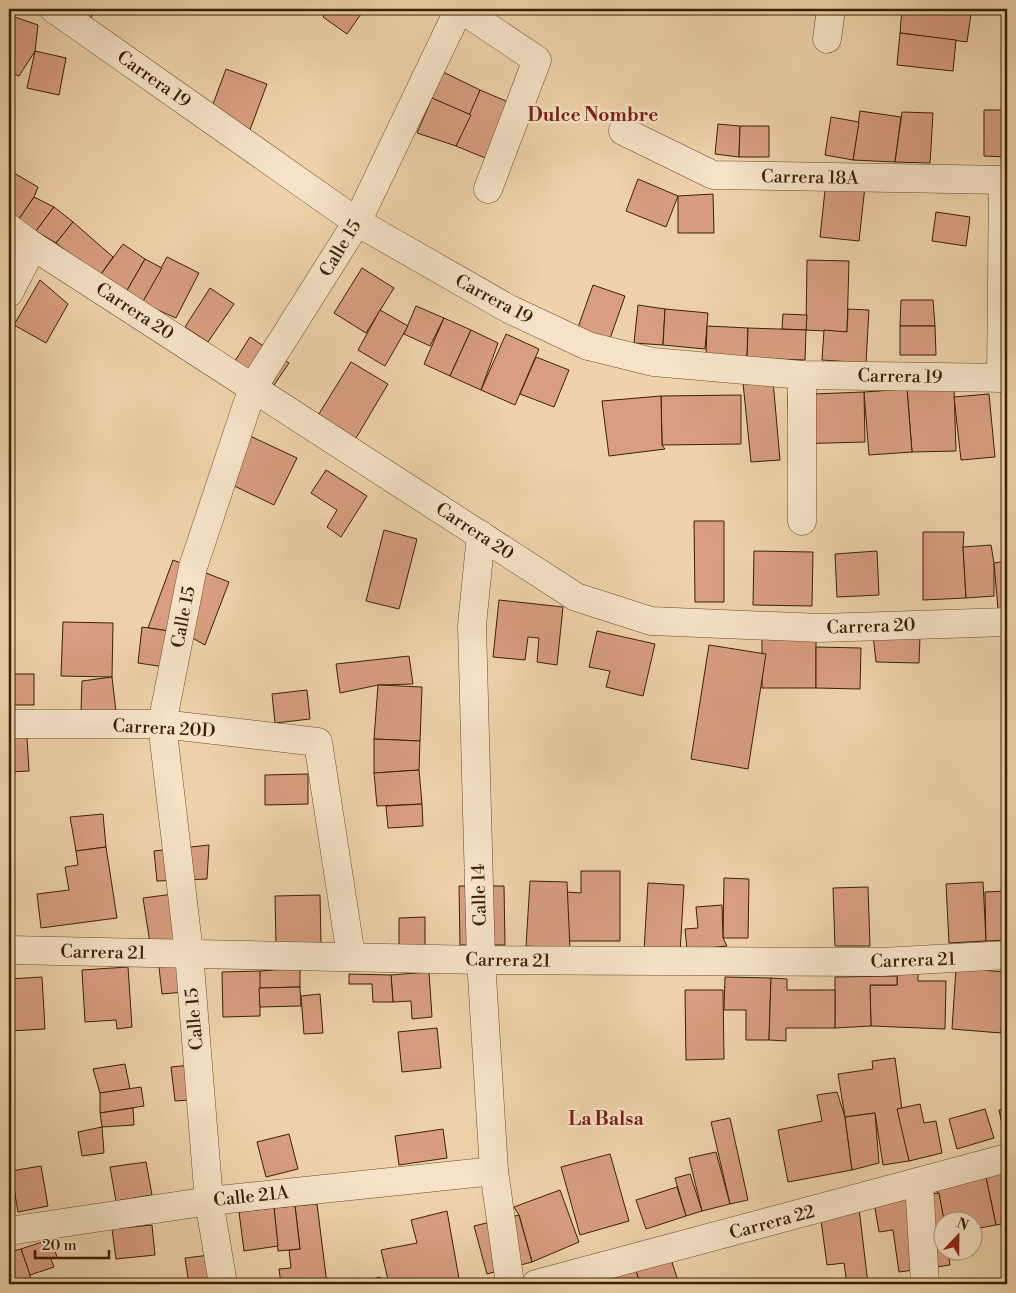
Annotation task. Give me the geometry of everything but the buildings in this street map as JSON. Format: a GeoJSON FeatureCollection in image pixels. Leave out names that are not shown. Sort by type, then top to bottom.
{"type":"FeatureCollection","features":[{"type":"Feature","properties":{"kind":"street","name":"Carrera 19"},"geometry":{"type":"LineString","coordinates":[[54,9],[357,222],[509,308],[588,346],[653,362],[802,375],[1004,378]]}},
{"type":"Feature","properties":{"kind":"street","name":"Calle 15"},"geometry":{"type":"LineString","coordinates":[[223,1284],[209,1201],[189,953],[162,724],[193,567],[254,387],[357,222],[458,9]]}},
{"type":"Feature","properties":{"kind":"street"},"geometry":{"type":"LineString","coordinates":[[458,9],[537,60],[488,188]]}},
{"type":"Feature","properties":{"kind":"street"},"geometry":{"type":"LineString","coordinates":[[827,39],[831,9]]}},
{"type":"Feature","properties":{"kind":"street","name":"Carrera 18A"},"geometry":{"type":"LineString","coordinates":[[623,131],[713,175],[1005,180]]}},
{"type":"Feature","properties":{"kind":"street"},"geometry":{"type":"LineString","coordinates":[[1004,378],[1005,180]]}},
{"type":"Feature","properties":{"kind":"street","name":"Carrera 20"},"geometry":{"type":"LineString","coordinates":[[9,228],[33,246],[254,387],[576,597],[651,621],[821,628],[1007,622]]}},
{"type":"Feature","properties":{"kind":"street"},"geometry":{"type":"LineString","coordinates":[[9,293],[33,246]]}},
{"type":"Feature","properties":{"kind":"street"},"geometry":{"type":"LineString","coordinates":[[802,375],[802,521]]}},
{"type":"Feature","properties":{"kind":"street","name":"Calle 14"},"geometry":{"type":"LineString","coordinates":[[481,535],[472,625],[481,960],[494,1171],[510,1284]]}},
{"type":"Feature","properties":{"kind":"street","name":"Carrera 20D"},"geometry":{"type":"LineString","coordinates":[[9,724],[162,724],[318,742],[351,956]]}},
{"type":"Feature","properties":{"kind":"street","name":"Carrera 21"},"geometry":{"type":"LineString","coordinates":[[9,950],[481,960],[882,962],[1007,955]]}},
{"type":"Feature","properties":{"kind":"street","name":"Carrera 22"},"geometry":{"type":"LineString","coordinates":[[536,1284],[1007,1158]]}},
{"type":"Feature","properties":{"kind":"street","name":"Calle 21A"},"geometry":{"type":"LineString","coordinates":[[9,1231],[209,1201],[494,1171]]}},
{"type":"Feature","properties":{"kind":"street"},"geometry":{"type":"LineString","coordinates":[[919,1182],[925,1284]]}},
{"type":"Feature","properties":{"kind":"district","name":"Dulce Nombre"},"geometry":{"type":"Point","coordinates":[593,114]}},
{"type":"Feature","properties":{"kind":"district","name":"La Balsa"},"geometry":{"type":"Point","coordinates":[606,1118]}}]}
